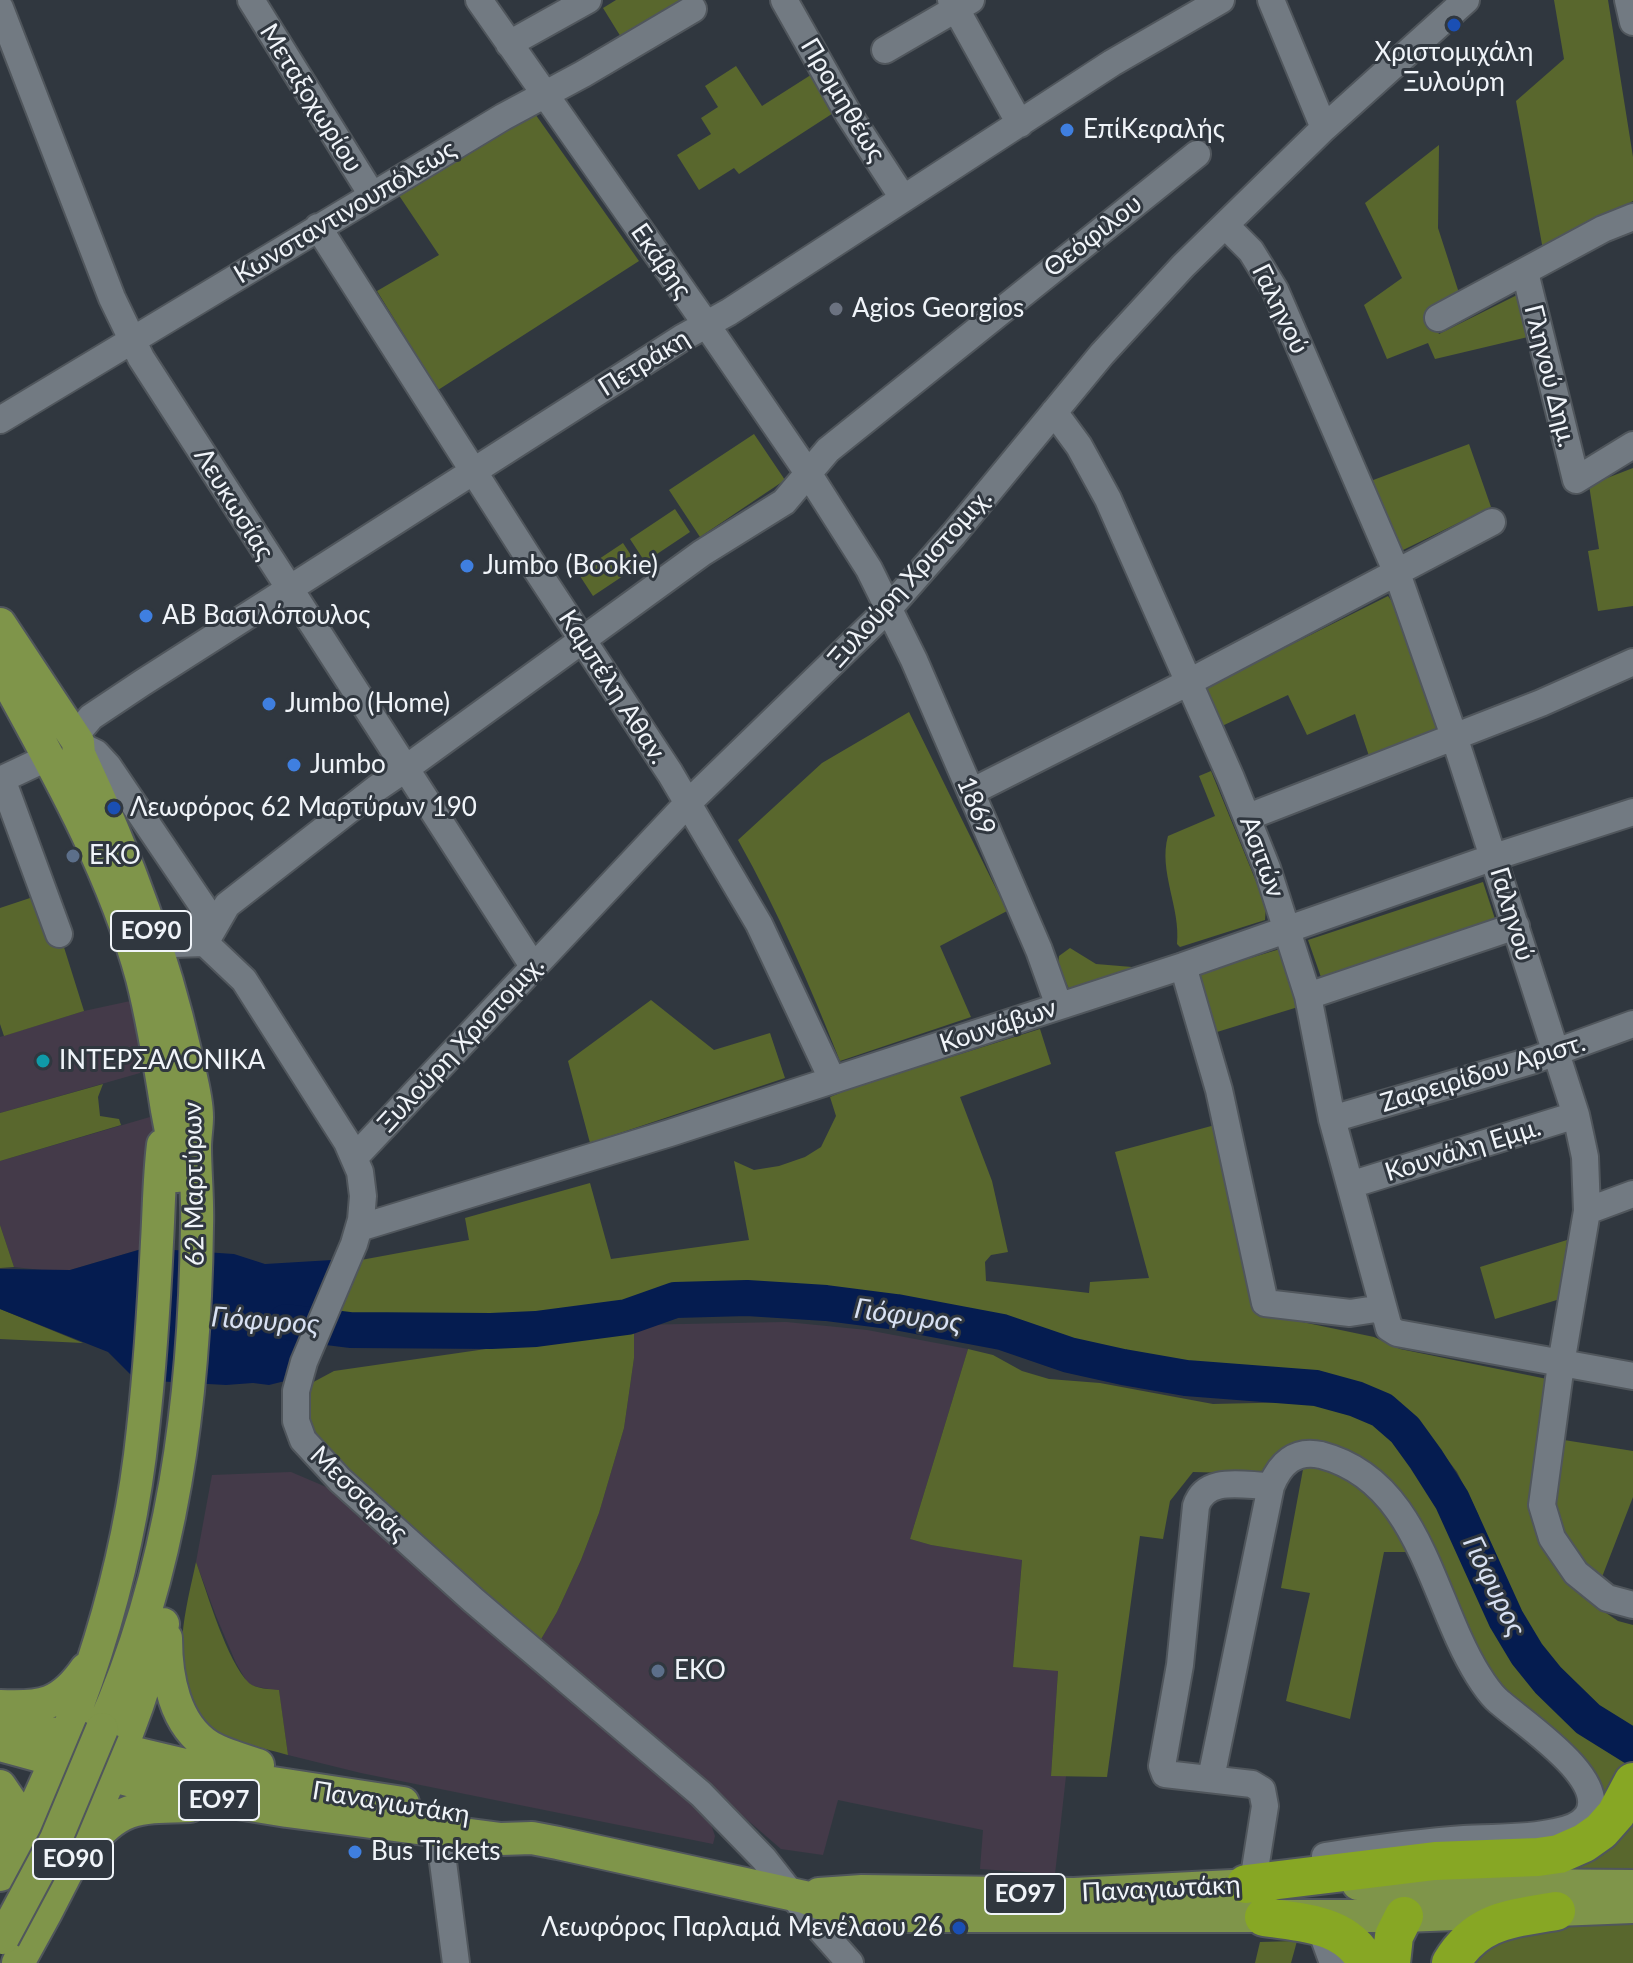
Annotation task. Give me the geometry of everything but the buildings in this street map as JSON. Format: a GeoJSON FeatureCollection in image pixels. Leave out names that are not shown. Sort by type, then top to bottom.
{"type":"FeatureCollection","features":[{"type":"Feature","properties":{"kind":"highway"},"geometry":{"type":"LineString","coordinates":[[1255,1887],[1446,1860],[1552,1856],[1578,1846],[1601,1831],[1616,1814],[1633,1782]]}},
{"type":"Feature","properties":{"kind":"highway"},"geometry":{"type":"LineString","coordinates":[[1255,1887],[1320,1927],[1349,1938],[1367,1963]]}},
{"type":"Feature","properties":{"kind":"highway"},"geometry":{"type":"LineString","coordinates":[[1391,1963],[1394,1936],[1412,1900]]}},
{"type":"Feature","properties":{"kind":"highway"},"geometry":{"type":"LineString","coordinates":[[1451,1963],[1468,1939],[1484,1928],[1556,1911]]}},
{"type":"Feature","properties":{"kind":"main road","name":"62 Μαρτύρων"},"geometry":{"type":"LineString","coordinates":[[0,624],[130,874],[158,951],[176,1013],[182,1115],[177,1157],[188,1244],[179,1385],[163,1446],[149,1536],[91,1746],[51,1822],[5,1941]]}},
{"type":"Feature","properties":{"kind":"main road","name":"62 Μαρτύρων"},"geometry":{"type":"LineString","coordinates":[[3,681],[65,749],[95,853],[133,949],[157,1044],[182,1115],[162,1155],[188,1244]]}},
{"type":"Feature","properties":{"kind":"main road","name":"ΕΟ90"},"geometry":{"type":"LineString","coordinates":[[5,1941],[47,1911],[91,1746],[151,1667],[169,1601],[188,1523],[202,1443],[179,1385],[188,1244]]}},
{"type":"Feature","properties":{"kind":"main road","name":"62 Μαρτύρων"},"geometry":{"type":"LineString","coordinates":[[0,1875],[91,1746],[95,1657],[135,1490],[179,1385]]}},
{"type":"Feature","properties":{"kind":"main road"},"geometry":{"type":"LineString","coordinates":[[169,1601],[166,1654],[171,1688],[183,1716],[197,1736],[219,1752],[340,1794]]}},
{"type":"Feature","properties":{"kind":"main road"},"geometry":{"type":"LineString","coordinates":[[0,1706],[35,1707],[52,1702],[77,1682],[95,1657]]}},
{"type":"Feature","properties":{"kind":"main road","name":"Παναγιωτάκη"},"geometry":{"type":"LineString","coordinates":[[0,1721],[91,1746],[240,1778],[475,1816],[509,1826],[532,1838]]}},
{"type":"Feature","properties":{"kind":"main road","name":"Παναγιωτάκη"},"geometry":{"type":"LineString","coordinates":[[0,1745],[91,1746],[167,1791],[249,1806],[512,1840],[532,1838]]}},
{"type":"Feature","properties":{"kind":"main road"},"geometry":{"type":"LineString","coordinates":[[0,1786],[11,1800],[15,1813],[11,1840],[0,1875]]}},
{"type":"Feature","properties":{"kind":"main road"},"geometry":{"type":"LineString","coordinates":[[47,1911],[88,1846],[117,1816],[164,1807],[249,1806]]}},
{"type":"Feature","properties":{"kind":"main road","name":"ΕΟ97"},"geometry":{"type":"LineString","coordinates":[[532,1838],[798,1896]]}},
{"type":"Feature","properties":{"kind":"main road","name":"Παναγιωτάκη"},"geometry":{"type":"LineString","coordinates":[[798,1896],[835,1909],[898,1916],[1309,1884],[1412,1900]]}},
{"type":"Feature","properties":{"kind":"main road","name":"ΕΟ97"},"geometry":{"type":"LineString","coordinates":[[1412,1900],[1633,1886]]}},
{"type":"Feature","properties":{"kind":"main road","name":"ΕΟ97"},"geometry":{"type":"LineString","coordinates":[[1255,1887],[1556,1911],[1633,1907]]}},
{"type":"Feature","properties":{"kind":"street","name":"Μεταξοχωρίου"},"geometry":{"type":"LineString","coordinates":[[251,0],[372,195]]}},
{"type":"Feature","properties":{"kind":"street","name":"Εκάβης"},"geometry":{"type":"LineString","coordinates":[[479,0],[808,473],[861,554],[890,607]]}},
{"type":"Feature","properties":{"kind":"street"},"geometry":{"type":"LineString","coordinates":[[509,44],[588,0]]}},
{"type":"Feature","properties":{"kind":"street","name":"Προμηθέως"},"geometry":{"type":"LineString","coordinates":[[784,0],[849,115],[903,198]]}},
{"type":"Feature","properties":{"kind":"street","name":"Πετράκη"},"geometry":{"type":"LineString","coordinates":[[1,780],[65,749],[91,717],[142,683],[729,312],[1131,51],[1221,0]]}},
{"type":"Feature","properties":{"kind":"street"},"geometry":{"type":"LineString","coordinates":[[1271,0],[1324,128]]}},
{"type":"Feature","properties":{"kind":"street"},"geometry":{"type":"LineString","coordinates":[[1628,0],[1633,22]]}},
{"type":"Feature","properties":{"kind":"street"},"geometry":{"type":"LineString","coordinates":[[885,50],[959,3],[1020,124]]}},
{"type":"Feature","properties":{"kind":"street","name":"Ξυλούρη Χριστομιχ."},"geometry":{"type":"LineString","coordinates":[[355,1157],[687,804],[890,607],[1156,294],[1454,4]]}},
{"type":"Feature","properties":{"kind":"street","name":"Λευκωσίας"},"geometry":{"type":"LineString","coordinates":[[0,8],[131,341],[533,966]]}},
{"type":"Feature","properties":{"kind":"street","name":"Κωνσταντινουπόλεως"},"geometry":{"type":"LineString","coordinates":[[0,420],[318,227],[693,9]]}},
{"type":"Feature","properties":{"kind":"street","name":"Θεόφιλου"},"geometry":{"type":"LineString","coordinates":[[205,943],[227,905],[366,796],[582,639],[702,553],[784,502],[828,450],[1197,154]]}},
{"type":"Feature","properties":{"kind":"street"},"geometry":{"type":"LineString","coordinates":[[1438,318],[1603,229],[1633,217]]}},
{"type":"Feature","properties":{"kind":"street","name":"Γαληνού"},"geometry":{"type":"LineString","coordinates":[[1225,225],[1251,251],[1275,290],[1397,573],[1494,857],[1576,1115],[1585,1157],[1587,1211],[1542,1493],[1545,1521],[1561,1553],[1582,1579],[1607,1598],[1633,1605]]}},
{"type":"Feature","properties":{"kind":"street","name":"Καμπέλη Αθαν."},"geometry":{"type":"LineString","coordinates":[[318,227],[687,804],[759,924],[832,1079]]}},
{"type":"Feature","properties":{"kind":"street","name":"Γληνού Δημ."},"geometry":{"type":"LineString","coordinates":[[1525,272],[1576,480],[1633,445]]}},
{"type":"Feature","properties":{"kind":"street","name":"Ασιτών"},"geometry":{"type":"LineString","coordinates":[[1054,412],[1090,463],[1108,499],[1248,817],[1308,996],[1332,1119],[1387,1320]]}},
{"type":"Feature","properties":{"kind":"street"},"geometry":{"type":"LineString","coordinates":[[971,792],[1189,682],[1492,522]]}},
{"type":"Feature","properties":{"kind":"street","name":"1869"},"geometry":{"type":"LineString","coordinates":[[890,607],[1039,950],[1059,1006]]}},
{"type":"Feature","properties":{"kind":"street"},"geometry":{"type":"LineString","coordinates":[[1248,817],[1541,703],[1633,662]]}},
{"type":"Feature","properties":{"kind":"street"},"geometry":{"type":"LineString","coordinates":[[65,749],[96,753],[108,766],[204,908],[205,943],[173,944],[158,951]]}},
{"type":"Feature","properties":{"kind":"street"},"geometry":{"type":"LineString","coordinates":[[1,780],[59,934]]}},
{"type":"Feature","properties":{"kind":"street","name":"Κουνάβων"},"geometry":{"type":"LineString","coordinates":[[359,1228],[535,1175],[1183,966],[1494,857],[1633,812]]}},
{"type":"Feature","properties":{"kind":"street"},"geometry":{"type":"LineString","coordinates":[[1308,996],[1516,926]]}},
{"type":"Feature","properties":{"kind":"street","name":"Μεσσαράς"},"geometry":{"type":"LineString","coordinates":[[205,943],[244,980],[325,1105],[355,1157],[360,1172],[363,1196],[359,1228],[299,1379],[294,1403],[303,1440],[321,1461],[498,1623],[701,1794],[798,1896],[850,1963]]}},
{"type":"Feature","properties":{"kind":"street"},"geometry":{"type":"LineString","coordinates":[[1183,966],[1199,1013],[1227,1120],[1265,1303],[1387,1320],[1561,1364],[1633,1376]]}},
{"type":"Feature","properties":{"kind":"street","name":"Ζαφειρίδου Αριστ."},"geometry":{"type":"LineString","coordinates":[[1332,1119],[1556,1052],[1633,1024]]}},
{"type":"Feature","properties":{"kind":"street","name":"Κουνάλη Εμμ."},"geometry":{"type":"LineString","coordinates":[[1350,1185],[1576,1115]]}},
{"type":"Feature","properties":{"kind":"street"},"geometry":{"type":"LineString","coordinates":[[1587,1211],[1633,1194]]}},
{"type":"Feature","properties":{"kind":"street"},"geometry":{"type":"LineString","coordinates":[[1211,1778],[1271,1486],[1277,1471],[1286,1461],[1308,1453],[1334,1459],[1369,1478],[1395,1506],[1417,1541],[1459,1640],[1478,1676],[1496,1699],[1565,1758],[1583,1779],[1591,1800],[1588,1814],[1581,1822],[1555,1832],[1432,1842],[1255,1887],[1265,1806],[1262,1790],[1252,1784],[1162,1772],[1180,1665],[1199,1496],[1213,1486],[1271,1486]]}},
{"type":"Feature","properties":{"kind":"street"},"geometry":{"type":"LineString","coordinates":[[439,1831],[456,1963]]}},
{"type":"Feature","properties":{"kind":"street"},"geometry":{"type":"LineString","coordinates":[[1320,1927],[1333,1963]]}},
{"type":"Feature","properties":{"kind":"shaded area"},"geometry":{"type":"Polygon","coordinates":[[[135,1000],[140,1073],[0,1113],[0,1037],[84,1011],[135,1000]]]}},
{"type":"Feature","properties":{"kind":"shaded area"},"geometry":{"type":"Polygon","coordinates":[[[150,1117],[159,1149],[145,1248],[70,1270],[14,1267],[0,1225],[0,1161],[150,1117]]]}},
{"type":"Feature","properties":{"kind":"shaded area"},"geometry":{"type":"Polygon","coordinates":[[[786,1322],[867,1330],[968,1349],[910,1539],[1022,1559],[1013,1666],[1058,1670],[1051,1776],[1066,1776],[1055,1874],[980,1869],[983,1830],[838,1800],[823,1855],[781,1849],[540,1641],[581,1560],[599,1513],[624,1428],[634,1358],[634,1325],[786,1322]]]}},
{"type":"Feature","properties":{"kind":"shaded area"},"geometry":{"type":"Polygon","coordinates":[[[291,1472],[345,1495],[706,1810],[715,1836],[713,1844],[361,1773],[288,1755],[279,1691],[247,1682],[216,1616],[196,1562],[212,1475],[291,1472]]]}},
{"type":"Feature","properties":{"kind":"green space"},"geometry":{"type":"Polygon","coordinates":[[[616,0],[687,0],[624,42],[603,8],[616,0]]]}},
{"type":"Feature","properties":{"kind":"green space"},"geometry":{"type":"Polygon","coordinates":[[[1554,0],[1608,0],[1633,157],[1633,201],[1543,250],[1516,101],[1564,59],[1554,0]]]}},
{"type":"Feature","properties":{"kind":"green space"},"geometry":{"type":"Polygon","coordinates":[[[736,66],[762,106],[817,71],[841,108],[739,174],[734,168],[699,190],[677,155],[711,134],[701,118],[718,107],[705,86],[736,66]]]}},
{"type":"Feature","properties":{"kind":"green space"},"geometry":{"type":"Polygon","coordinates":[[[533,111],[639,261],[438,390],[377,291],[439,255],[398,194],[533,111]]]}},
{"type":"Feature","properties":{"kind":"green space"},"geometry":{"type":"Polygon","coordinates":[[[1439,145],[1438,228],[1459,293],[1427,311],[1439,334],[1517,295],[1528,337],[1435,359],[1428,343],[1387,359],[1364,305],[1402,278],[1365,203],[1439,145]]]}},
{"type":"Feature","properties":{"kind":"green space"},"geometry":{"type":"Polygon","coordinates":[[[754,434],[785,480],[700,537],[669,490],[754,434]]]}},
{"type":"Feature","properties":{"kind":"green space"},"geometry":{"type":"Polygon","coordinates":[[[1469,444],[1491,507],[1399,552],[1368,482],[1469,444]]]}},
{"type":"Feature","properties":{"kind":"green space"},"geometry":{"type":"Polygon","coordinates":[[[1633,468],[1633,606],[1598,611],[1588,551],[1599,549],[1589,485],[1633,468]]]}},
{"type":"Feature","properties":{"kind":"green space"},"geometry":{"type":"Polygon","coordinates":[[[675,509],[690,532],[645,562],[630,539],[675,509]]]}},
{"type":"Feature","properties":{"kind":"green space"},"geometry":{"type":"Polygon","coordinates":[[[623,543],[638,566],[593,596],[578,573],[623,543]]]}},
{"type":"Feature","properties":{"kind":"green space"},"geometry":{"type":"Polygon","coordinates":[[[1388,596],[1395,606],[1439,731],[1370,759],[1355,714],[1307,735],[1288,695],[1222,726],[1205,688],[1388,596]]]}},
{"type":"Feature","properties":{"kind":"green space"},"geometry":{"type":"Polygon","coordinates":[[[909,712],[1007,911],[940,946],[971,1017],[840,1061],[793,949],[738,840],[822,763],[909,712]]]}},
{"type":"Feature","properties":{"kind":"green space"},"geometry":{"type":"Polygon","coordinates":[[[1211,771],[1266,906],[1265,920],[1180,947],[1177,944],[1176,917],[1166,863],[1168,836],[1215,816],[1199,776],[1211,771]]]}},
{"type":"Feature","properties":{"kind":"green space"},"geometry":{"type":"Polygon","coordinates":[[[1483,882],[1496,922],[1322,980],[1308,940],[1483,882]]]}},
{"type":"Feature","properties":{"kind":"green space"},"geometry":{"type":"Polygon","coordinates":[[[39,895],[62,941],[84,1011],[4,1036],[0,1024],[0,908],[39,895]]]}},
{"type":"Feature","properties":{"kind":"green space"},"geometry":{"type":"Polygon","coordinates":[[[1070,948],[1096,964],[1132,967],[1132,971],[1069,989],[1058,964],[1059,956],[1070,948]]]}},
{"type":"Feature","properties":{"kind":"green space"},"geometry":{"type":"Polygon","coordinates":[[[1280,949],[1298,1007],[1217,1032],[1198,974],[1280,949]]]}},
{"type":"Feature","properties":{"kind":"green space"},"geometry":{"type":"Polygon","coordinates":[[[651,1000],[714,1050],[770,1033],[785,1078],[590,1143],[568,1061],[651,1000]]]}},
{"type":"Feature","properties":{"kind":"green space"},"geometry":{"type":"Polygon","coordinates":[[[1040,1029],[1051,1064],[960,1097],[992,1181],[1008,1252],[991,1255],[985,1262],[986,1281],[1089,1293],[1090,1282],[1149,1278],[1115,1152],[1215,1125],[1264,1314],[1374,1337],[1400,1349],[1547,1379],[1542,1536],[1559,1572],[1581,1596],[1618,1621],[1633,1625],[1633,1734],[1602,1715],[1549,1666],[1522,1627],[1494,1564],[1478,1514],[1457,1472],[1411,1412],[1371,1391],[1317,1380],[1169,1366],[1087,1352],[1001,1323],[902,1303],[822,1295],[738,1291],[677,1294],[551,1318],[338,1317],[361,1260],[469,1240],[465,1218],[590,1183],[611,1259],[749,1240],[734,1161],[754,1170],[805,1157],[821,1147],[836,1116],[830,1097],[897,1070],[919,1067],[1040,1029]]]}},
{"type":"Feature","properties":{"kind":"green space"},"geometry":{"type":"Polygon","coordinates":[[[103,1084],[98,1097],[100,1116],[119,1119],[121,1125],[0,1161],[0,1113],[103,1084]]]}},
{"type":"Feature","properties":{"kind":"green space"},"geometry":{"type":"Polygon","coordinates":[[[0,1225],[14,1267],[0,1268],[0,1225]]]}},
{"type":"Feature","properties":{"kind":"green space"},"geometry":{"type":"Polygon","coordinates":[[[1567,1240],[1560,1299],[1495,1319],[1480,1267],[1567,1240]]]}},
{"type":"Feature","properties":{"kind":"green space"},"geometry":{"type":"Polygon","coordinates":[[[0,1309],[83,1343],[0,1339],[0,1309]]]}},
{"type":"Feature","properties":{"kind":"green space"},"geometry":{"type":"Polygon","coordinates":[[[634,1325],[634,1358],[624,1428],[599,1513],[581,1560],[540,1641],[476,1589],[332,1455],[305,1417],[306,1386],[334,1371],[634,1325]]]}},
{"type":"Feature","properties":{"kind":"green space"},"geometry":{"type":"Polygon","coordinates":[[[968,1349],[993,1355],[1022,1371],[1049,1379],[1100,1383],[1213,1404],[1302,1402],[1358,1411],[1381,1425],[1409,1450],[1446,1506],[1509,1646],[1542,1689],[1595,1739],[1626,1761],[1608,1810],[1493,1680],[1438,1568],[1343,1455],[1268,1474],[1193,1472],[1170,1501],[1163,1539],[1140,1536],[1107,1777],[1051,1776],[1058,1671],[1013,1667],[1022,1560],[910,1539],[968,1349]]]}},
{"type":"Feature","properties":{"kind":"green space"},"geometry":{"type":"Polygon","coordinates":[[[1564,1440],[1633,1451],[1633,1497],[1602,1577],[1572,1558],[1551,1498],[1564,1440]]]}},
{"type":"Feature","properties":{"kind":"green space"},"geometry":{"type":"Polygon","coordinates":[[[1304,1464],[1349,1476],[1388,1511],[1409,1552],[1384,1552],[1350,1719],[1286,1701],[1310,1593],[1281,1588],[1304,1464]]]}},
{"type":"Feature","properties":{"kind":"green space"},"geometry":{"type":"Polygon","coordinates":[[[196,1562],[218,1626],[241,1673],[252,1685],[279,1690],[288,1755],[217,1733],[206,1725],[196,1708],[184,1673],[182,1636],[196,1562]]]}},
{"type":"Feature","properties":{"kind":"green space"},"geometry":{"type":"Polygon","coordinates":[[[1633,1811],[1633,1877],[1572,1872],[1592,1859],[1633,1811]]]}},
{"type":"Feature","properties":{"kind":"green space"},"geometry":{"type":"Polygon","coordinates":[[[1633,1919],[1633,1963],[1462,1963],[1514,1929],[1633,1919]]]}},
{"type":"Feature","properties":{"kind":"green space"},"geometry":{"type":"Polygon","coordinates":[[[1297,1941],[1291,1963],[1255,1963],[1260,1942],[1297,1941]]]}},
{"type":"Feature","properties":{"kind":"water"},"geometry":{"type":"Polygon","coordinates":[[[145,1248],[234,1254],[265,1264],[332,1260],[336,1263],[289,1380],[269,1385],[226,1385],[136,1380],[108,1352],[0,1309],[0,1269],[70,1270],[145,1248]]]}},
{"type":"Feature","properties":{"kind":"waterway","name":"Γιόφυρος"},"geometry":{"type":"LineString","coordinates":[[286,1322],[350,1330],[491,1331],[536,1329],[627,1317],[675,1300],[747,1298],[826,1303],[896,1312],[1002,1332],[1069,1355],[1123,1367],[1186,1378],[1316,1388],[1356,1399],[1382,1410],[1405,1430],[1426,1459],[1452,1500],[1506,1619],[1527,1654],[1548,1680],[1588,1719],[1633,1747]]}},
{"type":"Feature","properties":{"kind":"place","name":"Χριστομιχάλη Ξυλούρη"},"geometry":{"type":"Point","coordinates":[1454,25]}},
{"type":"Feature","properties":{"kind":"place","name":"ΕπίΚεφαλής"},"geometry":{"type":"Point","coordinates":[1067,130]}},
{"type":"Feature","properties":{"kind":"place","name":"Agios Georgios"},"geometry":{"type":"Point","coordinates":[836,309]}},
{"type":"Feature","properties":{"kind":"place","name":"Jumbo (Bookie)"},"geometry":{"type":"Point","coordinates":[467,566]}},
{"type":"Feature","properties":{"kind":"place","name":"ΑΒ Βασιλόπουλος"},"geometry":{"type":"Point","coordinates":[146,616]}},
{"type":"Feature","properties":{"kind":"place","name":"Jumbo (Home)"},"geometry":{"type":"Point","coordinates":[269,704]}},
{"type":"Feature","properties":{"kind":"place","name":"Jumbo"},"geometry":{"type":"Point","coordinates":[294,765]}},
{"type":"Feature","properties":{"kind":"place","name":"Λεωφόρος 62 Μαρτύρων 190"},"geometry":{"type":"Point","coordinates":[114,808]}},
{"type":"Feature","properties":{"kind":"place","name":"EKO"},"geometry":{"type":"Point","coordinates":[73,856]}},
{"type":"Feature","properties":{"kind":"place","name":"ΙΝΤΕΡΣΑΛΟΝΙΚΑ"},"geometry":{"type":"Point","coordinates":[43,1061]}},
{"type":"Feature","properties":{"kind":"place","name":"ΕΚΟ"},"geometry":{"type":"Point","coordinates":[658,1671]}},
{"type":"Feature","properties":{"kind":"place","name":"Bus Tickets"},"geometry":{"type":"Point","coordinates":[355,1852]}},
{"type":"Feature","properties":{"kind":"place","name":"Λεωφόρος Παρλαμά Μενέλαου 26"},"geometry":{"type":"Point","coordinates":[959,1928]}}]}
